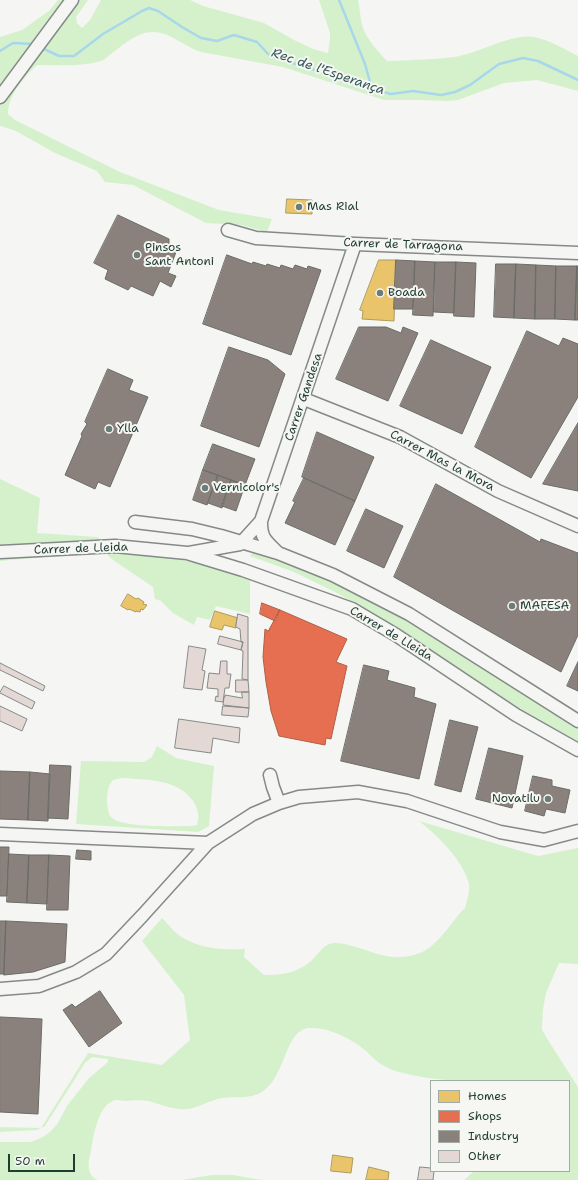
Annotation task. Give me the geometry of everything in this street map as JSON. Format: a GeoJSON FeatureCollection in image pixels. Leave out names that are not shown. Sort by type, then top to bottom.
{"type":"FeatureCollection","features":[{"type":"Feature","properties":{"kind":"street"},"geometry":{"type":"LineString","coordinates":[[0,97],[72,0]]}},
{"type":"Feature","properties":{"kind":"street","name":"Carrer de Tarragona"},"geometry":{"type":"LineString","coordinates":[[228,230],[256,238],[355,244],[578,253]]}},
{"type":"Feature","properties":{"kind":"street","name":"Carrer Gandesa"},"geometry":{"type":"LineString","coordinates":[[241,543],[261,523],[355,244]]}},
{"type":"Feature","properties":{"kind":"street","name":"Carrer Mas la Mora"},"geometry":{"type":"LineString","coordinates":[[304,398],[400,436],[498,491],[578,526]]}},
{"type":"Feature","properties":{"kind":"street","name":"Carrer de Lleida"},"geometry":{"type":"LineString","coordinates":[[135,522],[192,529],[278,553],[333,575],[409,614],[578,721]]}},
{"type":"Feature","properties":{"kind":"street"},"geometry":{"type":"LineString","coordinates":[[261,523],[261,533],[263,538],[278,553]]}},
{"type":"Feature","properties":{"kind":"street","name":"Carrer de Lleida"},"geometry":{"type":"LineString","coordinates":[[187,553],[241,543]]}},
{"type":"Feature","properties":{"kind":"street","name":"Carrer de Lleida"},"geometry":{"type":"LineString","coordinates":[[0,552],[115,546],[187,553],[243,570],[352,609],[396,635],[516,715],[578,750]]}},
{"type":"Feature","properties":{"kind":"street"},"geometry":{"type":"LineString","coordinates":[[270,775],[279,803]]}},
{"type":"Feature","properties":{"kind":"street"},"geometry":{"type":"LineString","coordinates":[[0,989],[40,986],[76,972],[106,954],[208,843],[253,814],[279,803],[299,798],[358,792],[407,801],[500,832],[544,840],[578,832]]}},
{"type":"Feature","properties":{"kind":"street"},"geometry":{"type":"LineString","coordinates":[[0,834],[208,843]]}},
{"type":"Feature","properties":{"kind":"green space"},"geometry":{"type":"Polygon","coordinates":[[[58,0],[88,0],[76,17],[77,23],[82,28],[90,20],[101,0],[190,0],[203,6],[264,23],[313,49],[328,53],[330,33],[319,0],[358,0],[361,22],[364,30],[387,61],[454,57],[515,38],[534,37],[551,42],[578,56],[578,91],[537,80],[504,83],[458,100],[384,100],[283,67],[201,52],[166,34],[154,32],[148,32],[137,36],[101,61],[77,65],[37,65],[22,81],[14,93],[9,107],[8,114],[15,120],[120,172],[219,210],[272,219],[267,232],[241,225],[206,223],[133,185],[105,182],[97,171],[55,153],[16,131],[0,126],[0,37],[22,30],[49,11],[58,0]]]}},
{"type":"Feature","properties":{"kind":"green space"},"geometry":{"type":"Polygon","coordinates":[[[0,479],[40,498],[37,533],[97,537],[119,551],[182,560],[250,577],[250,614],[216,606],[210,620],[197,617],[194,625],[173,613],[161,601],[155,599],[153,587],[113,560],[104,552],[0,561],[0,479]]]}},
{"type":"Feature","properties":{"kind":"green space"},"geometry":{"type":"Polygon","coordinates":[[[255,550],[283,559],[383,604],[563,719],[578,727],[578,743],[534,718],[389,623],[337,593],[294,572],[250,556],[255,550]]]}},
{"type":"Feature","properties":{"kind":"green space"},"geometry":{"type":"Polygon","coordinates":[[[157,746],[176,758],[214,766],[209,826],[198,832],[76,824],[81,761],[144,762],[152,757],[157,746]],[[121,778],[113,780],[108,788],[107,803],[109,813],[112,818],[127,823],[150,826],[197,825],[198,816],[195,804],[186,793],[179,788],[170,784],[151,780],[121,778]]]}},
{"type":"Feature","properties":{"kind":"green space"},"geometry":{"type":"Polygon","coordinates":[[[419,821],[538,856],[578,848],[578,964],[559,963],[546,993],[543,1009],[542,1030],[578,1087],[578,1180],[464,1180],[473,1172],[570,1172],[570,1080],[443,1080],[403,1073],[383,1065],[353,1041],[331,1031],[316,1028],[309,1028],[301,1031],[294,1037],[275,1078],[267,1088],[258,1094],[222,1098],[190,1109],[172,1108],[143,1100],[116,1100],[108,1104],[100,1115],[97,1123],[89,1159],[91,1175],[98,1180],[0,1180],[0,1142],[31,1142],[50,1132],[58,1123],[67,1106],[89,1078],[108,1062],[108,1059],[92,1057],[85,1063],[45,1126],[41,1128],[88,1053],[162,1065],[190,1040],[184,995],[142,941],[162,918],[178,934],[195,944],[220,949],[245,949],[244,957],[264,975],[283,974],[301,968],[312,960],[325,946],[332,943],[346,944],[385,956],[411,956],[425,950],[442,935],[465,908],[469,889],[466,875],[456,857],[442,841],[419,821]]]}},
{"type":"Feature","properties":{"kind":"green space"},"geometry":{"type":"Polygon","coordinates":[[[0,1127],[41,1128],[37,1130],[0,1132],[0,1127]]]}},
{"type":"Feature","properties":{"kind":"green space"},"geometry":{"type":"Polygon","coordinates":[[[211,1175],[233,1175],[262,1180],[182,1180],[211,1175]]]}},
{"type":"Feature","properties":{"kind":"building: Homes","name":"Mas Rial"},"geometry":{"type":"Polygon","coordinates":[[[287,199],[312,200],[312,214],[286,213],[287,199]]]}},
{"type":"Feature","properties":{"kind":"building: Homes","name":"Boada"},"geometry":{"type":"Polygon","coordinates":[[[379,260],[396,260],[394,321],[362,319],[363,311],[360,310],[379,260]]]}},
{"type":"Feature","properties":{"kind":"building: Homes"},"geometry":{"type":"Polygon","coordinates":[[[128,594],[136,599],[138,598],[144,602],[143,604],[147,605],[143,610],[141,609],[140,612],[128,610],[121,606],[128,594]]]}},
{"type":"Feature","properties":{"kind":"building: Homes"},"geometry":{"type":"Polygon","coordinates":[[[215,611],[238,618],[236,628],[224,625],[222,630],[210,627],[215,611]]]}},
{"type":"Feature","properties":{"kind":"building: Homes"},"geometry":{"type":"Polygon","coordinates":[[[333,1155],[353,1158],[351,1173],[331,1171],[333,1155]]]}},
{"type":"Feature","properties":{"kind":"building: Homes"},"geometry":{"type":"Polygon","coordinates":[[[369,1167],[389,1172],[388,1180],[366,1180],[369,1167]]]}},
{"type":"Feature","properties":{"kind":"building: Shops"},"geometry":{"type":"Polygon","coordinates":[[[262,603],[280,610],[275,621],[260,614],[262,603]]]}},
{"type":"Feature","properties":{"kind":"building: Shops"},"geometry":{"type":"Polygon","coordinates":[[[280,610],[347,639],[336,662],[347,666],[331,739],[326,738],[325,745],[279,736],[271,711],[263,657],[265,629],[268,631],[280,610]]]}},
{"type":"Feature","properties":{"kind":"building: Industry","name":"Pinsos Sant Antoni"},"geometry":{"type":"Polygon","coordinates":[[[118,215],[169,239],[169,244],[178,247],[168,273],[176,276],[171,287],[160,281],[153,296],[131,286],[128,290],[105,279],[108,270],[94,263],[118,215]]]}},
{"type":"Feature","properties":{"kind":"building: Industry"},"geometry":{"type":"Polygon","coordinates":[[[227,255],[252,264],[253,262],[266,266],[267,264],[280,268],[281,265],[293,269],[295,265],[307,269],[308,266],[321,270],[291,355],[203,324],[227,255]]]}},
{"type":"Feature","properties":{"kind":"building: Industry"},"geometry":{"type":"Polygon","coordinates":[[[396,260],[415,261],[413,309],[394,309],[396,260]]]}},
{"type":"Feature","properties":{"kind":"building: Industry"},"geometry":{"type":"Polygon","coordinates":[[[415,261],[435,262],[433,316],[413,315],[415,261]]]}},
{"type":"Feature","properties":{"kind":"building: Industry"},"geometry":{"type":"Polygon","coordinates":[[[435,262],[456,262],[454,313],[434,312],[435,262]]]}},
{"type":"Feature","properties":{"kind":"building: Industry"},"geometry":{"type":"Polygon","coordinates":[[[456,262],[476,263],[474,317],[454,316],[456,262]]]}},
{"type":"Feature","properties":{"kind":"building: Industry"},"geometry":{"type":"Polygon","coordinates":[[[496,264],[516,264],[514,318],[494,317],[496,264]]]}},
{"type":"Feature","properties":{"kind":"building: Industry"},"geometry":{"type":"Polygon","coordinates":[[[516,264],[536,265],[535,319],[514,318],[516,264]]]}},
{"type":"Feature","properties":{"kind":"building: Industry"},"geometry":{"type":"Polygon","coordinates":[[[536,265],[556,266],[555,319],[535,319],[536,265]]]}},
{"type":"Feature","properties":{"kind":"building: Industry"},"geometry":{"type":"Polygon","coordinates":[[[556,266],[577,266],[575,320],[555,319],[556,266]]]}},
{"type":"Feature","properties":{"kind":"building: Industry"},"geometry":{"type":"Polygon","coordinates":[[[577,266],[578,320],[575,320],[577,266]]]}},
{"type":"Feature","properties":{"kind":"building: Industry"},"geometry":{"type":"Polygon","coordinates":[[[359,327],[386,327],[401,333],[403,327],[418,333],[388,401],[336,379],[359,327]]]}},
{"type":"Feature","properties":{"kind":"building: Industry"},"geometry":{"type":"Polygon","coordinates":[[[527,331],[559,346],[563,338],[578,344],[578,397],[531,478],[475,447],[527,331]]]}},
{"type":"Feature","properties":{"kind":"building: Industry"},"geometry":{"type":"Polygon","coordinates":[[[431,340],[491,367],[462,434],[400,406],[431,340]]]}},
{"type":"Feature","properties":{"kind":"building: Industry"},"geometry":{"type":"Polygon","coordinates":[[[229,347],[268,360],[285,374],[259,447],[201,426],[229,347]]]}},
{"type":"Feature","properties":{"kind":"building: Industry","name":"Ylla"},"geometry":{"type":"Polygon","coordinates":[[[108,369],[133,380],[129,390],[148,397],[110,487],[98,482],[95,489],[65,475],[82,436],[81,434],[87,424],[85,422],[108,369]]]}},
{"type":"Feature","properties":{"kind":"building: Industry"},"geometry":{"type":"Polygon","coordinates":[[[578,423],[578,491],[543,484],[578,423]]]}},
{"type":"Feature","properties":{"kind":"building: Industry"},"geometry":{"type":"Polygon","coordinates":[[[317,432],[374,457],[355,501],[302,477],[317,432]]]}},
{"type":"Feature","properties":{"kind":"building: Industry"},"geometry":{"type":"Polygon","coordinates":[[[213,444],[255,459],[245,485],[203,470],[213,444]]]}},
{"type":"Feature","properties":{"kind":"building: Industry","name":"Vernicolor's"},"geometry":{"type":"Polygon","coordinates":[[[203,470],[218,475],[207,505],[193,500],[203,470]]]}},
{"type":"Feature","properties":{"kind":"building: Industry"},"geometry":{"type":"Polygon","coordinates":[[[218,475],[231,480],[222,508],[208,503],[218,475]]]}},
{"type":"Feature","properties":{"kind":"building: Industry"},"geometry":{"type":"Polygon","coordinates":[[[304,478],[355,501],[335,545],[285,523],[304,478]]]}},
{"type":"Feature","properties":{"kind":"building: Industry"},"geometry":{"type":"Polygon","coordinates":[[[231,480],[245,485],[236,511],[222,506],[231,480]]]}},
{"type":"Feature","properties":{"kind":"building: Industry","name":"MAFESA"},"geometry":{"type":"Polygon","coordinates":[[[436,484],[540,542],[541,539],[578,553],[578,635],[561,672],[394,577],[436,484]]]}},
{"type":"Feature","properties":{"kind":"building: Industry"},"geometry":{"type":"Polygon","coordinates":[[[366,509],[403,526],[384,568],[347,551],[366,509]]]}},
{"type":"Feature","properties":{"kind":"building: Industry"},"geometry":{"type":"Polygon","coordinates":[[[578,662],[578,691],[567,686],[578,662]]]}},
{"type":"Feature","properties":{"kind":"building: Industry"},"geometry":{"type":"Polygon","coordinates":[[[364,665],[389,671],[387,680],[415,688],[414,697],[436,704],[419,779],[341,761],[364,665]]]}},
{"type":"Feature","properties":{"kind":"building: Industry"},"geometry":{"type":"Polygon","coordinates":[[[450,720],[478,727],[461,792],[435,785],[450,720]]]}},
{"type":"Feature","properties":{"kind":"building: Industry"},"geometry":{"type":"Polygon","coordinates":[[[489,748],[523,756],[512,808],[476,799],[489,748]]]}},
{"type":"Feature","properties":{"kind":"building: Industry"},"geometry":{"type":"Polygon","coordinates":[[[50,765],[71,766],[68,819],[48,818],[50,765]]]}},
{"type":"Feature","properties":{"kind":"building: Industry"},"geometry":{"type":"Polygon","coordinates":[[[0,771],[30,772],[28,820],[0,819],[0,771]]]}},
{"type":"Feature","properties":{"kind":"building: Industry"},"geometry":{"type":"Polygon","coordinates":[[[30,772],[50,774],[48,821],[28,820],[30,772]]]}},
{"type":"Feature","properties":{"kind":"building: Industry","name":"Novatilu"},"geometry":{"type":"Polygon","coordinates":[[[533,776],[552,780],[552,786],[570,790],[565,813],[546,809],[544,816],[525,811],[533,776]]]}},
{"type":"Feature","properties":{"kind":"building: Industry"},"geometry":{"type":"Polygon","coordinates":[[[0,847],[9,847],[7,896],[0,896],[0,847]]]}},
{"type":"Feature","properties":{"kind":"building: Industry"},"geometry":{"type":"Polygon","coordinates":[[[77,850],[91,851],[91,860],[76,859],[77,850]]]}},
{"type":"Feature","properties":{"kind":"building: Industry"},"geometry":{"type":"Polygon","coordinates":[[[9,854],[29,855],[27,903],[7,902],[9,854]]]}},
{"type":"Feature","properties":{"kind":"building: Industry"},"geometry":{"type":"Polygon","coordinates":[[[29,855],[49,855],[47,904],[27,903],[29,855]]]}},
{"type":"Feature","properties":{"kind":"building: Industry"},"geometry":{"type":"Polygon","coordinates":[[[49,855],[70,856],[68,910],[47,910],[49,855]]]}},
{"type":"Feature","properties":{"kind":"building: Industry"},"geometry":{"type":"Polygon","coordinates":[[[0,921],[6,921],[4,974],[0,974],[0,921]]]}},
{"type":"Feature","properties":{"kind":"building: Industry"},"geometry":{"type":"Polygon","coordinates":[[[6,921],[67,924],[65,962],[33,972],[4,975],[6,921]]]}},
{"type":"Feature","properties":{"kind":"building: Industry"},"geometry":{"type":"Polygon","coordinates":[[[100,991],[122,1023],[89,1047],[63,1010],[72,1004],[75,1007],[100,991]]]}},
{"type":"Feature","properties":{"kind":"building: Industry"},"geometry":{"type":"Polygon","coordinates":[[[0,1017],[42,1019],[38,1114],[0,1112],[0,1017]]]}},
{"type":"Feature","properties":{"kind":"building: Other"},"geometry":{"type":"Polygon","coordinates":[[[238,614],[248,617],[248,680],[242,679],[243,651],[241,650],[243,642],[241,642],[240,629],[236,627],[238,614]]]}},
{"type":"Feature","properties":{"kind":"building: Other"},"geometry":{"type":"Polygon","coordinates":[[[220,636],[243,642],[241,650],[218,644],[220,636]]]}},
{"type":"Feature","properties":{"kind":"building: Other"},"geometry":{"type":"Polygon","coordinates":[[[189,646],[206,649],[202,670],[205,671],[202,690],[184,688],[189,646]]]}},
{"type":"Feature","properties":{"kind":"building: Other"},"geometry":{"type":"Polygon","coordinates":[[[221,661],[227,661],[227,674],[231,674],[229,688],[225,688],[223,702],[215,701],[216,696],[218,697],[218,689],[207,688],[209,673],[219,674],[221,661]]]}},
{"type":"Feature","properties":{"kind":"building: Other"},"geometry":{"type":"Polygon","coordinates":[[[0,663],[45,686],[43,691],[0,670],[0,663]]]}},
{"type":"Feature","properties":{"kind":"building: Other"},"geometry":{"type":"Polygon","coordinates":[[[236,680],[248,680],[249,692],[236,692],[236,680]]]}},
{"type":"Feature","properties":{"kind":"building: Other"},"geometry":{"type":"Polygon","coordinates":[[[4,686],[35,702],[32,709],[0,693],[4,686]]]}},
{"type":"Feature","properties":{"kind":"building: Other"},"geometry":{"type":"Polygon","coordinates":[[[242,692],[249,692],[249,708],[223,705],[225,695],[242,698],[242,692]]]}},
{"type":"Feature","properties":{"kind":"building: Other"},"geometry":{"type":"Polygon","coordinates":[[[0,706],[27,719],[22,731],[0,721],[0,706]]]}},
{"type":"Feature","properties":{"kind":"building: Other"},"geometry":{"type":"Polygon","coordinates":[[[223,706],[249,708],[248,717],[222,715],[223,706]]]}},
{"type":"Feature","properties":{"kind":"building: Other"},"geometry":{"type":"Polygon","coordinates":[[[179,719],[240,728],[239,743],[213,738],[211,753],[175,748],[179,719]]]}},
{"type":"Feature","properties":{"kind":"building: Other"},"geometry":{"type":"Polygon","coordinates":[[[420,1167],[430,1168],[430,1172],[434,1172],[433,1180],[418,1180],[420,1167]]]}},
{"type":"Feature","properties":{"kind":"waterway"},"geometry":{"type":"LineString","coordinates":[[339,0],[365,64],[372,89]]}},
{"type":"Feature","properties":{"kind":"waterway","name":"Rec de l'Esperança"},"geometry":{"type":"LineString","coordinates":[[42,48],[59,56],[74,56],[103,34],[149,8],[158,11],[201,38],[217,41],[234,35],[257,42],[268,54],[276,58],[325,73],[344,81],[391,94],[413,91],[441,95],[455,92],[470,85],[499,64],[523,58],[538,61],[578,80]]}},
{"type":"Feature","properties":{"kind":"waterway","name":"Rec de l'Esperança"},"geometry":{"type":"LineString","coordinates":[[0,51],[13,43],[33,44]]}},
{"type":"Feature","properties":{"kind":"place","name":"Mas Rial"},"geometry":{"type":"Point","coordinates":[299,207]}},
{"type":"Feature","properties":{"kind":"place","name":"Pinsos Sant Antoni"},"geometry":{"type":"Point","coordinates":[137,255]}},
{"type":"Feature","properties":{"kind":"place","name":"Boada"},"geometry":{"type":"Point","coordinates":[380,293]}},
{"type":"Feature","properties":{"kind":"place","name":"Ylla"},"geometry":{"type":"Point","coordinates":[109,429]}},
{"type":"Feature","properties":{"kind":"place","name":"Vernicolor's"},"geometry":{"type":"Point","coordinates":[205,488]}},
{"type":"Feature","properties":{"kind":"place","name":"MAFESA"},"geometry":{"type":"Point","coordinates":[512,606]}},
{"type":"Feature","properties":{"kind":"place","name":"Novatilu"},"geometry":{"type":"Point","coordinates":[548,799]}}]}
